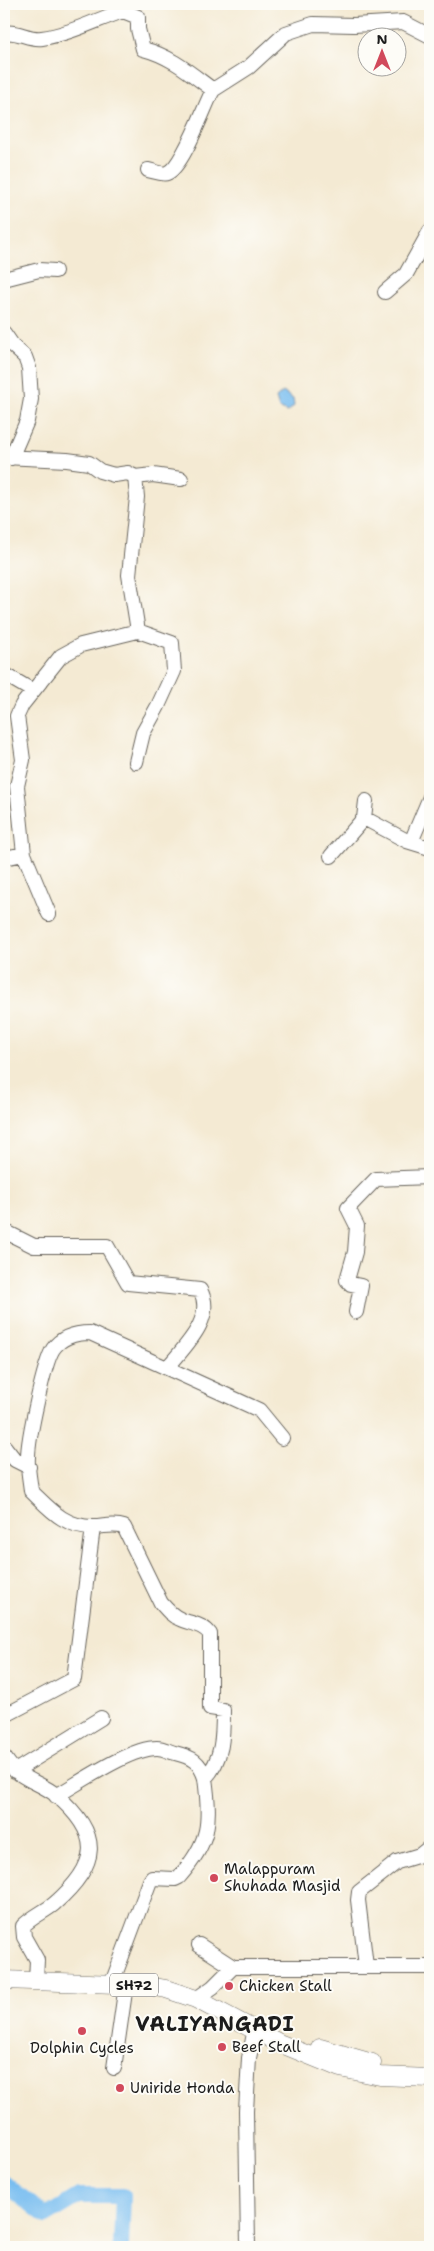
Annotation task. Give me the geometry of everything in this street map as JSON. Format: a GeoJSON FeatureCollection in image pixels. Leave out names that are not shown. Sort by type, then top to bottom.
{"type":"FeatureCollection","features":[{"type":"Feature","properties":{"kind":"main road","name":"SH72"},"geometry":{"type":"LineString","coordinates":[[4,1980],[144,1985],[166,1989],[196,1999],[279,2043],[340,2068],[380,2076],[430,2078]]}},
{"type":"Feature","properties":{"kind":"main road","name":"SH72"},"geometry":{"type":"LineString","coordinates":[[255,2029],[285,2036],[371,2063],[430,2067]]}},
{"type":"Feature","properties":{"kind":"street"},"geometry":{"type":"LineString","coordinates":[[4,33],[19,33],[38,39],[60,36],[123,11],[138,17],[138,29],[143,49],[160,53],[213,90]]}},
{"type":"Feature","properties":{"kind":"street"},"geometry":{"type":"LineString","coordinates":[[148,170],[165,174],[174,170],[199,123],[205,105],[213,90],[249,67],[286,33],[314,24],[354,25],[403,22],[430,36]]}},
{"type":"Feature","properties":{"kind":"street"},"geometry":{"type":"LineString","coordinates":[[385,292],[406,274],[430,231]]}},
{"type":"Feature","properties":{"kind":"street"},"geometry":{"type":"LineString","coordinates":[[4,279],[39,270],[55,271]]}},
{"type":"Feature","properties":{"kind":"street"},"geometry":{"type":"LineString","coordinates":[[4,333],[13,346],[26,357],[31,399],[27,421],[8,457],[67,460],[89,464],[100,471],[114,475],[128,473],[135,477],[153,475],[181,479]]}},
{"type":"Feature","properties":{"kind":"street"},"geometry":{"type":"LineString","coordinates":[[135,477],[137,497],[130,576],[138,631]]}},
{"type":"Feature","properties":{"kind":"street"},"geometry":{"type":"LineString","coordinates":[[49,914],[24,854],[17,786],[22,760],[17,716],[33,690],[61,656],[81,645],[138,631],[172,643],[174,671],[143,733],[136,762]]}},
{"type":"Feature","properties":{"kind":"street"},"geometry":{"type":"LineString","coordinates":[[4,674],[33,690]]}},
{"type":"Feature","properties":{"kind":"street"},"geometry":{"type":"LineString","coordinates":[[411,842],[430,797]]}},
{"type":"Feature","properties":{"kind":"street"},"geometry":{"type":"LineString","coordinates":[[331,856],[364,818],[366,801]]}},
{"type":"Feature","properties":{"kind":"street"},"geometry":{"type":"LineString","coordinates":[[364,818],[411,842],[430,848]]}},
{"type":"Feature","properties":{"kind":"street"},"geometry":{"type":"LineString","coordinates":[[4,858],[24,854]]}},
{"type":"Feature","properties":{"kind":"street"},"geometry":{"type":"LineString","coordinates":[[356,1312],[361,1286],[351,1284],[347,1280],[355,1252],[357,1226],[348,1208],[376,1179],[430,1178]]}},
{"type":"Feature","properties":{"kind":"street"},"geometry":{"type":"LineString","coordinates":[[4,1231],[34,1246],[107,1246],[128,1283],[200,1290],[203,1296],[202,1322],[168,1368]]}},
{"type":"Feature","properties":{"kind":"street"},"geometry":{"type":"LineString","coordinates":[[205,1778],[215,1766],[223,1738],[224,1710],[210,1708],[210,1634],[206,1628],[179,1619],[161,1603],[124,1526],[114,1524],[93,1527],[78,1526],[62,1520],[31,1492],[28,1457],[41,1387],[53,1350],[65,1338],[77,1333],[90,1333],[259,1410],[282,1438]]}},
{"type":"Feature","properties":{"kind":"street"},"geometry":{"type":"LineString","coordinates":[[4,1446],[15,1460],[29,1467]]}},
{"type":"Feature","properties":{"kind":"street"},"geometry":{"type":"LineString","coordinates":[[4,1716],[74,1679],[93,1527]]}},
{"type":"Feature","properties":{"kind":"street"},"geometry":{"type":"LineString","coordinates":[[15,1771],[100,1718]]}},
{"type":"Feature","properties":{"kind":"street"},"geometry":{"type":"LineString","coordinates":[[56,1796],[116,1761],[157,1748],[190,1756],[201,1766],[205,1778],[208,1810],[208,1829],[205,1838],[179,1877],[174,1879],[152,1878],[150,1881],[119,1984],[114,2068]]}},
{"type":"Feature","properties":{"kind":"street"},"geometry":{"type":"LineString","coordinates":[[4,1757],[15,1771],[56,1796],[84,1825],[90,1840],[90,1858],[79,1877],[55,1903],[23,1926],[24,1937],[36,1956],[36,1980]]}},
{"type":"Feature","properties":{"kind":"street"},"geometry":{"type":"LineString","coordinates":[[366,1966],[358,1900],[359,1892],[397,1862],[420,1855],[430,1846]]}},
{"type":"Feature","properties":{"kind":"street"},"geometry":{"type":"LineString","coordinates":[[199,1945],[233,1968],[430,1967]]}},
{"type":"Feature","properties":{"kind":"street"},"geometry":{"type":"LineString","coordinates":[[196,1999],[213,1987],[233,1968]]}},
{"type":"Feature","properties":{"kind":"street"},"geometry":{"type":"LineString","coordinates":[[248,2247],[246,2111],[249,2058],[255,2029]]}},
{"type":"Feature","properties":{"kind":"water"},"geometry":{"type":"Polygon","coordinates":[[[283,392],[293,399],[294,406],[287,412],[279,408],[276,398],[283,392]]]}},
{"type":"Feature","properties":{"kind":"waterway"},"geometry":{"type":"LineString","coordinates":[[4,2183],[46,2216],[79,2196],[123,2196],[121,2247]]}},
{"type":"Feature","properties":{"kind":"place","name":"Malappuram Shuhada Masjid"},"geometry":{"type":"Point","coordinates":[214,1878]}},
{"type":"Feature","properties":{"kind":"place","name":"Chicken Stall"},"geometry":{"type":"Point","coordinates":[229,1986]}},
{"type":"Feature","properties":{"kind":"place","name":"Dolphin Cycles"},"geometry":{"type":"Point","coordinates":[82,2031]}},
{"type":"Feature","properties":{"kind":"place","name":"Beef Stall"},"geometry":{"type":"Point","coordinates":[222,2047]}},
{"type":"Feature","properties":{"kind":"place","name":"Uniride Honda"},"geometry":{"type":"Point","coordinates":[120,2088]}},
{"type":"Feature","properties":{"kind":"district","name":"VALIYANGADI"},"geometry":{"type":"Point","coordinates":[215,2024]}}]}
